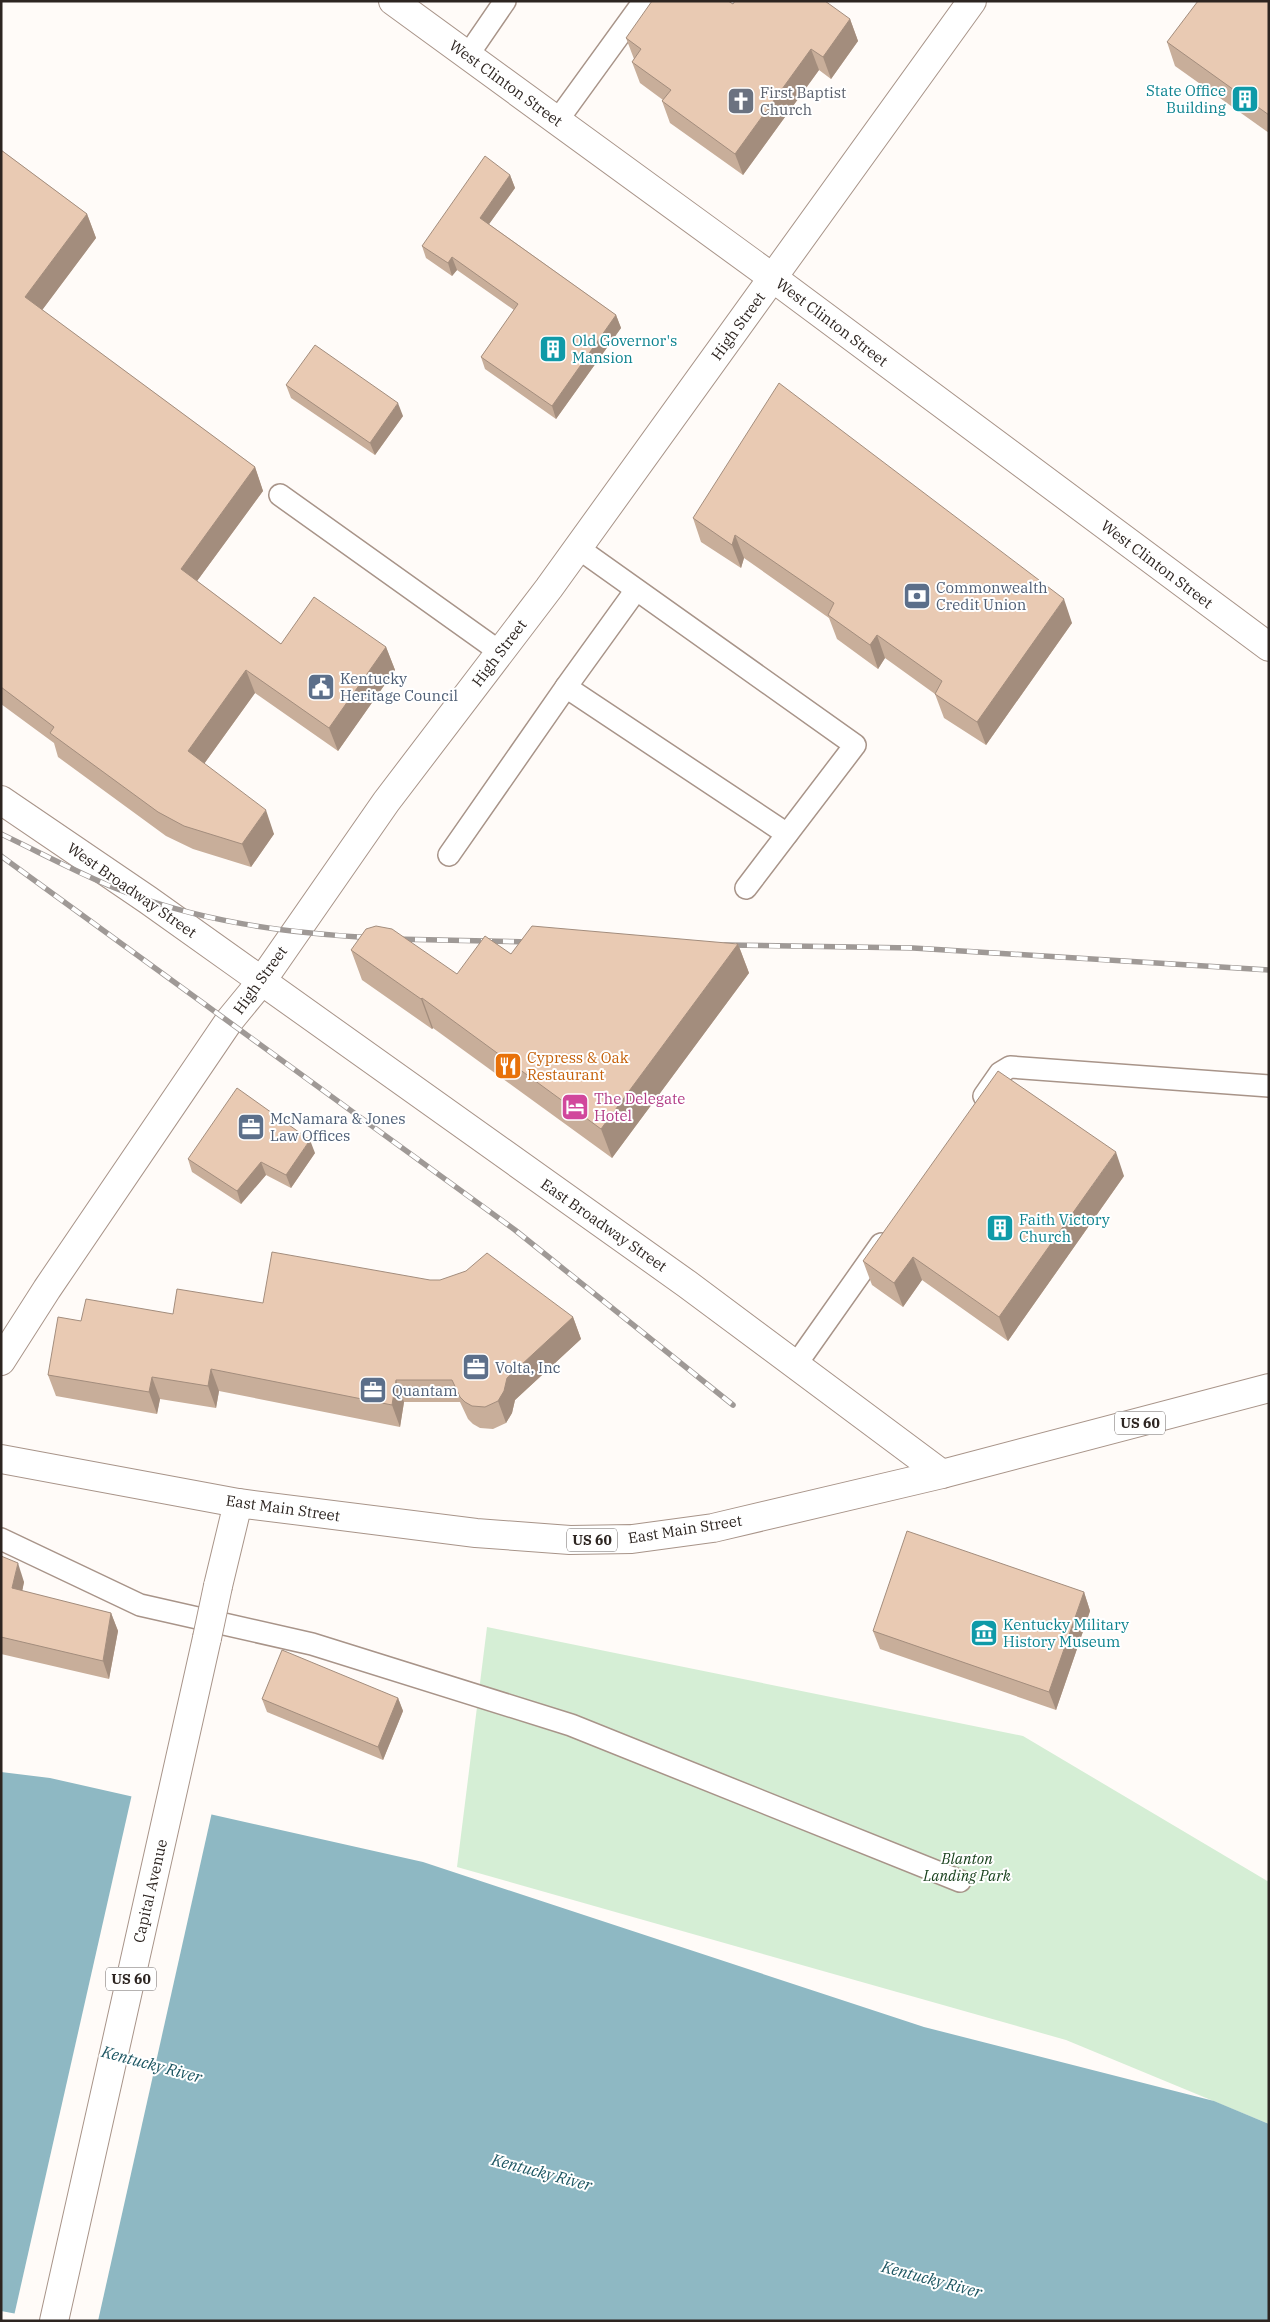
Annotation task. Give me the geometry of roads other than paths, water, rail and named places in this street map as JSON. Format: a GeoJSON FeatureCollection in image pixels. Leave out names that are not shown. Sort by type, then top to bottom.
{"type":"FeatureCollection","features":[{"type":"Feature","properties":{"kind":"main road","name":"High Street"},"geometry":{"type":"LineString","coordinates":[[1,1361],[47,1289],[218,1038],[261,982],[386,802],[578,548],[972,1]]}},
{"type":"Feature","properties":{"kind":"main road","name":"West Clinton Street"},"geometry":{"type":"LineString","coordinates":[[401,4],[1269,647]]}},
{"type":"Feature","properties":{"kind":"main road","name":"West Broadway Street"},"geometry":{"type":"LineString","coordinates":[[1,800],[148,900],[261,982]]}},
{"type":"Feature","properties":{"kind":"main road","name":"East Broadway Street"},"geometry":{"type":"LineString","coordinates":[[261,982],[688,1284],[795,1366],[942,1474]]}},
{"type":"Feature","properties":{"kind":"main road","name":"East Main Street"},"geometry":{"type":"LineString","coordinates":[[1,1459],[238,1503],[476,1532],[570,1540],[632,1539],[713,1528],[942,1474],[1269,1388]]}},
{"type":"Feature","properties":{"kind":"main road","name":"Capital Avenue"},"geometry":{"type":"LineString","coordinates":[[54,2321],[238,1503]]}},
{"type":"Feature","properties":{"kind":"lane"},"geometry":{"type":"LineString","coordinates":[[468,55],[505,1]]}},
{"type":"Feature","properties":{"kind":"lane"},"geometry":{"type":"LineString","coordinates":[[557,121],[644,1]]}},
{"type":"Feature","properties":{"kind":"lane"},"geometry":{"type":"LineString","coordinates":[[280,495],[500,652]]}},
{"type":"Feature","properties":{"kind":"lane"},"geometry":{"type":"LineString","coordinates":[[578,548],[855,745],[746,888]]}},
{"type":"Feature","properties":{"kind":"lane"},"geometry":{"type":"LineString","coordinates":[[448,855],[636,590]]}},
{"type":"Feature","properties":{"kind":"lane"},"geometry":{"type":"LineString","coordinates":[[566,687],[787,834]]}},
{"type":"Feature","properties":{"kind":"lane"},"geometry":{"type":"LineString","coordinates":[[972,1114],[1000,1073],[1010,1067],[1269,1086]]}},
{"type":"Feature","properties":{"kind":"lane"},"geometry":{"type":"LineString","coordinates":[[795,1366],[892,1228]]}},
{"type":"Feature","properties":{"kind":"lane"},"geometry":{"type":"LineString","coordinates":[[1,1539],[140,1605],[312,1644],[571,1725],[960,1881]]}},
{"type":"Feature","properties":{"kind":"water","name":"Kentucky River"},"geometry":{"type":"Polygon","coordinates":[[[1,1772],[50,1778],[423,1862],[924,2027],[1214,2101],[1269,2124],[1269,2321],[55,2321],[1,2311],[1,1772]]]}},
{"type":"Feature","properties":{"kind":"railway"},"geometry":{"type":"LineString","coordinates":[[1,834],[100,882],[146,900],[178,909],[243,924],[276,929],[376,938]]}},
{"type":"Feature","properties":{"kind":"railway"},"geometry":{"type":"LineString","coordinates":[[1,856],[515,1230],[733,1405]]}},
{"type":"Feature","properties":{"kind":"railway"},"geometry":{"type":"LineString","coordinates":[[393,939],[533,942]]}},
{"type":"Feature","properties":{"kind":"railway"},"geometry":{"type":"LineString","coordinates":[[725,945],[913,948],[1269,970]]}},
{"type":"Feature","properties":{"kind":"place","name":"State Office Building"},"geometry":{"type":"Point","coordinates":[1245,99]}},
{"type":"Feature","properties":{"kind":"place","name":"First Baptist Church"},"geometry":{"type":"Point","coordinates":[741,101]}},
{"type":"Feature","properties":{"kind":"place","name":"Old Governor's Mansion"},"geometry":{"type":"Point","coordinates":[553,349]}},
{"type":"Feature","properties":{"kind":"place","name":"Commonwealth Credit Union"},"geometry":{"type":"Point","coordinates":[917,596]}},
{"type":"Feature","properties":{"kind":"place","name":"Kentucky Heritage Council"},"geometry":{"type":"Point","coordinates":[321,687]}},
{"type":"Feature","properties":{"kind":"place","name":"Cypress & Oak Restaurant"},"geometry":{"type":"Point","coordinates":[508,1066]}},
{"type":"Feature","properties":{"kind":"place","name":"The Delegate Hotel"},"geometry":{"type":"Point","coordinates":[575,1107]}},
{"type":"Feature","properties":{"kind":"place","name":"McNamara & Jones Law Offices"},"geometry":{"type":"Point","coordinates":[251,1127]}},
{"type":"Feature","properties":{"kind":"place","name":"Faith Victory Church"},"geometry":{"type":"Point","coordinates":[1000,1228]}},
{"type":"Feature","properties":{"kind":"place","name":"Volta, Inc"},"geometry":{"type":"Point","coordinates":[476,1367]}},
{"type":"Feature","properties":{"kind":"place","name":"Quantam"},"geometry":{"type":"Point","coordinates":[373,1390]}},
{"type":"Feature","properties":{"kind":"place","name":"Kentucky Military History Museum"},"geometry":{"type":"Point","coordinates":[984,1633]}},
{"type":"Feature","properties":{"kind":"park label","name":"Blanton Landing Park"},"geometry":{"type":"Point","coordinates":[967,1866]}}]}
